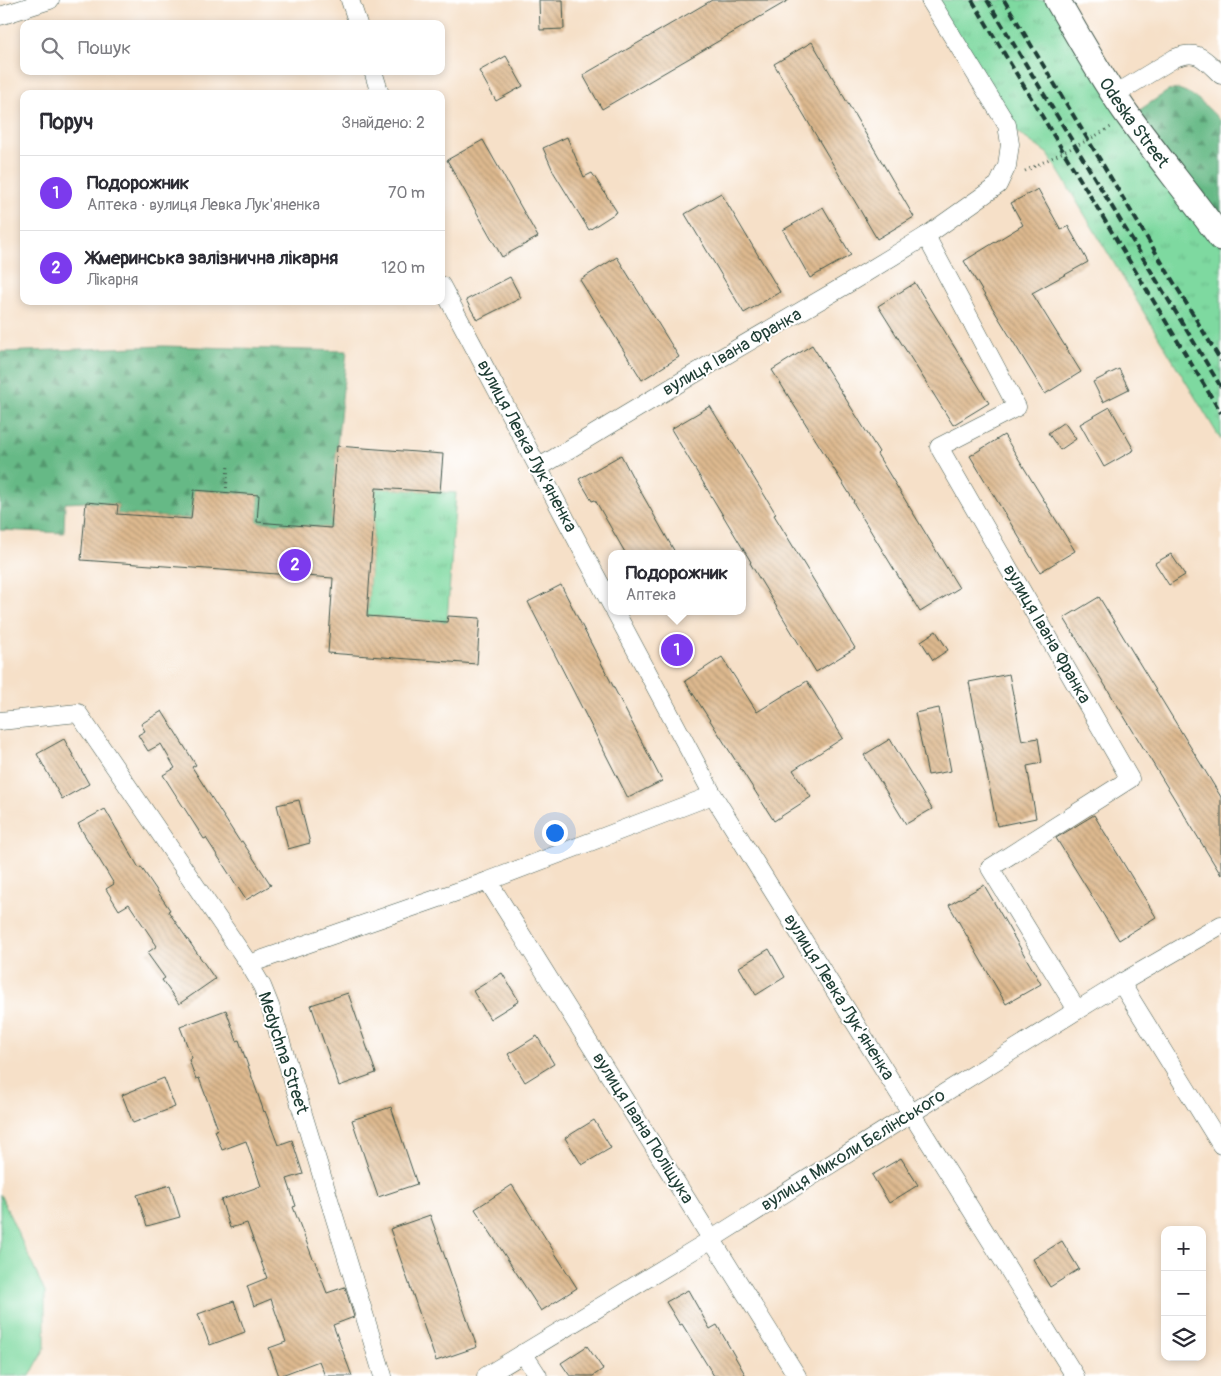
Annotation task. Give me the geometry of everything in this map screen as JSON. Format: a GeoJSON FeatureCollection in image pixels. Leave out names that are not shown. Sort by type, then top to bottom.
{"type":"FeatureCollection","features":[{"type":"Feature","properties":{"kind":"main road","name":"Odeska Street"},"geometry":{"type":"LineString","coordinates":[[1057,0],[1104,82],[1128,117],[1221,238]]}},
{"type":"Feature","properties":{"kind":"street"},"geometry":{"type":"LineString","coordinates":[[0,16],[50,0]]}},
{"type":"Feature","properties":{"kind":"street"},"geometry":{"type":"LineString","coordinates":[[350,0],[357,20]]}},
{"type":"Feature","properties":{"kind":"street"},"geometry":{"type":"LineString","coordinates":[[930,0],[1007,125],[1010,144],[1007,166],[998,185]]}},
{"type":"Feature","properties":{"kind":"street"},"geometry":{"type":"LineString","coordinates":[[1114,95],[1184,54],[1191,53],[1199,56],[1221,75]]}},
{"type":"Feature","properties":{"kind":"street"},"geometry":{"type":"LineString","coordinates":[[374,75],[379,90]]}},
{"type":"Feature","properties":{"kind":"street","name":"вулиця Івана Франка"},"geometry":{"type":"LineString","coordinates":[[538,468],[926,236],[998,185]]}},
{"type":"Feature","properties":{"kind":"street","name":"вулиця Івана Франка"},"geometry":{"type":"LineString","coordinates":[[926,236],[1018,407],[939,447],[1130,779],[990,868],[1077,1010]]}},
{"type":"Feature","properties":{"kind":"street","name":"вулиця Левка Лук'яненка"},"geometry":{"type":"LineString","coordinates":[[445,293],[608,599]]}},
{"type":"Feature","properties":{"kind":"street","name":"вулиця Левка Лук'яненка"},"geometry":{"type":"LineString","coordinates":[[616,615],[712,795],[1075,1376]]}},
{"type":"Feature","properties":{"kind":"street","name":"Medychna Street"},"geometry":{"type":"LineString","coordinates":[[0,721],[78,713],[249,964],[262,986],[270,1006],[384,1376]]}},
{"type":"Feature","properties":{"kind":"street"},"geometry":{"type":"LineString","coordinates":[[249,964],[488,881],[712,795]]}},
{"type":"Feature","properties":{"kind":"street","name":"вулиця Івана Поліщука"},"geometry":{"type":"LineString","coordinates":[[488,881],[797,1376]]}},
{"type":"Feature","properties":{"kind":"street","name":"вулиця Миколи Бєлінського"},"geometry":{"type":"LineString","coordinates":[[486,1376],[712,1239],[1121,983],[1221,925]]}},
{"type":"Feature","properties":{"kind":"street"},"geometry":{"type":"LineString","coordinates":[[1121,983],[1221,1145]]}},
{"type":"Feature","properties":{"kind":"street"},"geometry":{"type":"LineString","coordinates":[[523,1353],[538,1376]]}},
{"type":"Feature","properties":{"kind":"path"},"geometry":{"type":"LineString","coordinates":[[998,185],[1088,140],[1128,117]]}},
{"type":"Feature","properties":{"kind":"path"},"geometry":{"type":"LineString","coordinates":[[226,493],[228,464]]}},
{"type":"Feature","properties":{"kind":"green space"},"geometry":{"type":"Polygon","coordinates":[[[930,0],[1057,0],[1221,238],[1221,440],[1048,154],[1007,125],[930,0]]]}},
{"type":"Feature","properties":{"kind":"green space"},"geometry":{"type":"Polygon","coordinates":[[[1178,89],[1196,98],[1221,121],[1221,238],[1129,117],[1168,91],[1178,89]]]}},
{"type":"Feature","properties":{"kind":"green space"},"geometry":{"type":"Polygon","coordinates":[[[163,346],[347,351],[331,528],[257,522],[258,495],[194,490],[191,519],[117,514],[118,505],[86,502],[65,503],[64,533],[0,530],[0,352],[163,346]]]}},
{"type":"Feature","properties":{"kind":"green space"},"geometry":{"type":"Polygon","coordinates":[[[376,488],[456,493],[447,622],[367,616],[376,488]]]}},
{"type":"Feature","properties":{"kind":"green space"},"geometry":{"type":"Polygon","coordinates":[[[0,1194],[45,1292],[45,1348],[30,1376],[0,1376],[0,1194]]]}},
{"type":"Feature","properties":{"kind":"building"},"geometry":{"type":"Polygon","coordinates":[[[539,0],[563,0],[564,29],[540,30],[539,0]]]}},
{"type":"Feature","properties":{"kind":"building"},"geometry":{"type":"Polygon","coordinates":[[[712,0],[789,0],[602,109],[583,75],[712,0]]]}},
{"type":"Feature","properties":{"kind":"building"},"geometry":{"type":"Polygon","coordinates":[[[812,42],[914,217],[877,239],[774,64],[812,42]]]}},
{"type":"Feature","properties":{"kind":"building"},"geometry":{"type":"Polygon","coordinates":[[[506,56],[523,86],[496,101],[479,71],[506,56]]]}},
{"type":"Feature","properties":{"kind":"building"},"geometry":{"type":"Polygon","coordinates":[[[567,137],[584,177],[592,173],[617,212],[589,230],[554,173],[543,148],[567,137]]]}},
{"type":"Feature","properties":{"kind":"building"},"geometry":{"type":"Polygon","coordinates":[[[483,140],[538,237],[502,257],[447,160],[483,140]]]}},
{"type":"Feature","properties":{"kind":"building"},"geometry":{"type":"Polygon","coordinates":[[[1038,189],[1061,230],[1068,226],[1088,262],[1032,293],[1081,372],[1045,394],[964,261],[1023,225],[1011,203],[1038,189]]]}},
{"type":"Feature","properties":{"kind":"building"},"geometry":{"type":"Polygon","coordinates":[[[721,193],[780,292],[744,313],[685,214],[721,193]]]}},
{"type":"Feature","properties":{"kind":"building"},"geometry":{"type":"Polygon","coordinates":[[[823,207],[851,255],[810,278],[783,230],[823,207]]]}},
{"type":"Feature","properties":{"kind":"building"},"geometry":{"type":"Polygon","coordinates":[[[617,257],[679,357],[642,380],[580,280],[617,257]]]}},
{"type":"Feature","properties":{"kind":"building"},"geometry":{"type":"Polygon","coordinates":[[[510,277],[521,298],[477,320],[466,300],[510,277]]]}},
{"type":"Feature","properties":{"kind":"building"},"geometry":{"type":"Polygon","coordinates":[[[915,283],[989,403],[953,425],[878,306],[915,283]]]}},
{"type":"Feature","properties":{"kind":"building"},"geometry":{"type":"Polygon","coordinates":[[[812,345],[879,452],[877,454],[959,588],[920,612],[854,501],[772,370],[812,345]]]}},
{"type":"Feature","properties":{"kind":"building"},"geometry":{"type":"Polygon","coordinates":[[[1119,369],[1129,389],[1103,402],[1093,382],[1119,369]]]}},
{"type":"Feature","properties":{"kind":"building"},"geometry":{"type":"Polygon","coordinates":[[[710,406],[855,648],[816,672],[750,563],[746,550],[744,550],[671,429],[710,406]]]}},
{"type":"Feature","properties":{"kind":"building"},"geometry":{"type":"Polygon","coordinates":[[[1110,407],[1134,450],[1104,467],[1080,424],[1110,407]]]}},
{"type":"Feature","properties":{"kind":"building"},"geometry":{"type":"Polygon","coordinates":[[[1064,422],[1076,439],[1060,450],[1048,433],[1064,422]]]}},
{"type":"Feature","properties":{"kind":"building"},"geometry":{"type":"Polygon","coordinates":[[[1004,435],[1075,551],[1040,572],[970,456],[1004,435]]]}},
{"type":"Feature","properties":{"kind":"building"},"geometry":{"type":"Polygon","coordinates":[[[337,446],[443,454],[440,492],[376,488],[367,616],[447,622],[448,616],[480,618],[477,664],[328,653],[333,578],[81,560],[86,502],[118,505],[117,514],[191,519],[194,490],[259,495],[257,522],[331,528],[337,446]]]}},
{"type":"Feature","properties":{"kind":"building"},"geometry":{"type":"Polygon","coordinates":[[[621,455],[674,550],[624,550],[595,500],[592,501],[579,479],[621,455]]]}},
{"type":"Feature","properties":{"kind":"building"},"geometry":{"type":"Polygon","coordinates":[[[1171,554],[1185,575],[1169,585],[1155,563],[1171,554]]]}},
{"type":"Feature","properties":{"kind":"building"},"geometry":{"type":"Polygon","coordinates":[[[561,585],[662,781],[628,798],[528,602],[561,585]]]}},
{"type":"Feature","properties":{"kind":"building"},"geometry":{"type":"Polygon","coordinates":[[[1099,597],[1221,797],[1221,875],[1064,618],[1099,597]]]}},
{"type":"Feature","properties":{"kind":"building"},"geometry":{"type":"Polygon","coordinates":[[[936,631],[948,650],[933,660],[921,641],[936,631]]]}},
{"type":"Feature","properties":{"kind":"building"},"geometry":{"type":"Polygon","coordinates":[[[722,657],[757,712],[807,681],[843,738],[793,770],[811,797],[774,821],[685,681],[722,657]]]}},
{"type":"Feature","properties":{"kind":"building"},"geometry":{"type":"Polygon","coordinates":[[[1009,674],[1022,741],[1038,738],[1042,763],[1027,766],[1036,818],[997,826],[969,682],[1009,674]]]}},
{"type":"Feature","properties":{"kind":"building"},"geometry":{"type":"Polygon","coordinates":[[[939,708],[951,771],[928,775],[915,713],[939,708]]]}},
{"type":"Feature","properties":{"kind":"building"},"geometry":{"type":"Polygon","coordinates":[[[162,711],[196,765],[192,767],[240,842],[242,841],[271,885],[246,900],[163,775],[175,768],[161,744],[148,751],[138,735],[145,731],[141,724],[162,711]]]}},
{"type":"Feature","properties":{"kind":"building"},"geometry":{"type":"Polygon","coordinates":[[[64,739],[89,784],[62,799],[37,754],[64,739]]]}},
{"type":"Feature","properties":{"kind":"building"},"geometry":{"type":"Polygon","coordinates":[[[890,739],[932,809],[906,824],[864,755],[890,739]]]}},
{"type":"Feature","properties":{"kind":"building"},"geometry":{"type":"Polygon","coordinates":[[[299,800],[310,843],[288,849],[277,805],[299,800]]]}},
{"type":"Feature","properties":{"kind":"building"},"geometry":{"type":"Polygon","coordinates":[[[105,809],[139,868],[141,867],[170,910],[168,911],[215,979],[179,1004],[162,980],[165,978],[147,953],[157,946],[129,904],[119,910],[106,889],[114,884],[78,824],[105,809]]]}},
{"type":"Feature","properties":{"kind":"building"},"geometry":{"type":"Polygon","coordinates":[[[1094,815],[1156,917],[1119,940],[1056,838],[1094,815]]]}},
{"type":"Feature","properties":{"kind":"building"},"geometry":{"type":"Polygon","coordinates":[[[984,885],[1041,984],[1006,1004],[949,905],[984,885]]]}},
{"type":"Feature","properties":{"kind":"building"},"geometry":{"type":"Polygon","coordinates":[[[769,949],[785,977],[756,995],[739,967],[769,949]]]}},
{"type":"Feature","properties":{"kind":"building"},"geometry":{"type":"Polygon","coordinates":[[[502,973],[519,1001],[490,1019],[473,991],[502,973]]]}},
{"type":"Feature","properties":{"kind":"building"},"geometry":{"type":"Polygon","coordinates":[[[348,993],[376,1073],[339,1086],[311,1005],[348,993]]]}},
{"type":"Feature","properties":{"kind":"building"},"geometry":{"type":"Polygon","coordinates":[[[226,1010],[278,1145],[292,1140],[303,1174],[287,1179],[296,1206],[293,1207],[327,1293],[345,1287],[354,1317],[333,1325],[352,1376],[325,1376],[319,1361],[279,1376],[269,1348],[286,1342],[271,1299],[254,1306],[247,1286],[267,1278],[247,1223],[230,1228],[221,1200],[261,1186],[246,1141],[222,1150],[215,1130],[218,1129],[199,1078],[196,1079],[189,1060],[192,1058],[180,1027],[226,1010]]]}},
{"type":"Feature","properties":{"kind":"building"},"geometry":{"type":"Polygon","coordinates":[[[537,1036],[554,1064],[525,1082],[508,1054],[537,1036]]]}},
{"type":"Feature","properties":{"kind":"building"},"geometry":{"type":"Polygon","coordinates":[[[164,1078],[175,1107],[133,1123],[122,1095],[164,1078]]]}},
{"type":"Feature","properties":{"kind":"building"},"geometry":{"type":"Polygon","coordinates":[[[391,1107],[417,1184],[378,1197],[352,1120],[391,1107]]]}},
{"type":"Feature","properties":{"kind":"building"},"geometry":{"type":"Polygon","coordinates":[[[594,1120],[611,1148],[582,1165],[565,1138],[594,1120]]]}},
{"type":"Feature","properties":{"kind":"building"},"geometry":{"type":"Polygon","coordinates":[[[901,1158],[918,1185],[889,1203],[872,1175],[901,1158]]]}},
{"type":"Feature","properties":{"kind":"building"},"geometry":{"type":"Polygon","coordinates":[[[170,1185],[180,1217],[147,1226],[137,1195],[170,1185]]]}},
{"type":"Feature","properties":{"kind":"building"},"geometry":{"type":"Polygon","coordinates":[[[512,1185],[577,1288],[541,1311],[475,1209],[512,1185]]]}},
{"type":"Feature","properties":{"kind":"building"},"geometry":{"type":"Polygon","coordinates":[[[430,1215],[477,1347],[436,1361],[390,1229],[430,1215]]]}},
{"type":"Feature","properties":{"kind":"building"},"geometry":{"type":"Polygon","coordinates":[[[1062,1241],[1079,1269],[1050,1287],[1033,1259],[1062,1241]]]}},
{"type":"Feature","properties":{"kind":"building"},"geometry":{"type":"Polygon","coordinates":[[[688,1290],[710,1329],[717,1325],[746,1376],[714,1376],[666,1302],[688,1290]]]}},
{"type":"Feature","properties":{"kind":"building"},"geometry":{"type":"Polygon","coordinates":[[[234,1301],[245,1332],[210,1345],[198,1314],[234,1301]]]}},
{"type":"Feature","properties":{"kind":"building"},"geometry":{"type":"Polygon","coordinates":[[[587,1346],[603,1369],[593,1376],[570,1376],[561,1363],[587,1346]]]}},
{"type":"Feature","properties":{"kind":"railway"},"geometry":{"type":"LineString","coordinates":[[972,0],[1221,413]]}},
{"type":"Feature","properties":{"kind":"railway"},"geometry":{"type":"LineString","coordinates":[[987,0],[1221,387]]}},
{"type":"Feature","properties":{"kind":"railway"},"geometry":{"type":"LineString","coordinates":[[1004,0],[1221,361]]}},
{"type":"Feature","properties":{"kind":"place","name":"Жмеринська залізнична лікарня"},"geometry":{"type":"Point","coordinates":[295,565]}},
{"type":"Feature","properties":{"kind":"place","name":"Подорожник"},"geometry":{"type":"Point","coordinates":[677,650]}}]}
